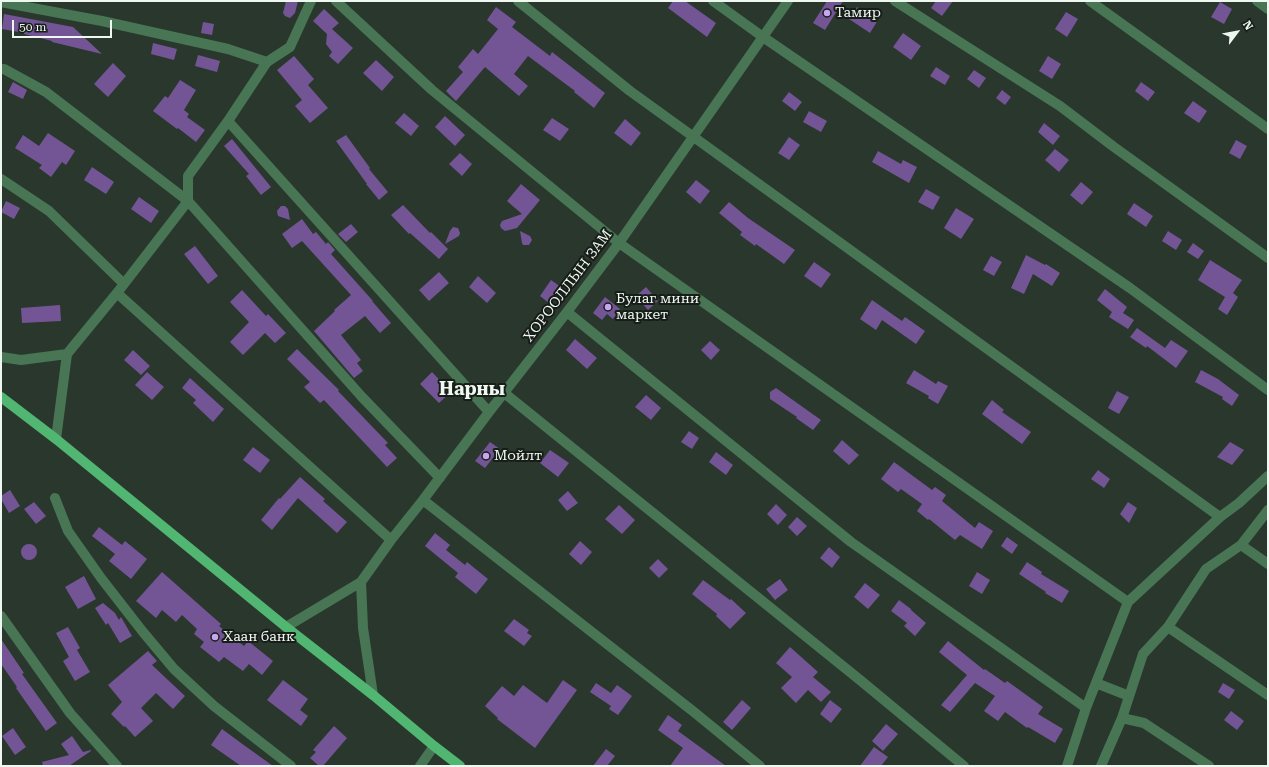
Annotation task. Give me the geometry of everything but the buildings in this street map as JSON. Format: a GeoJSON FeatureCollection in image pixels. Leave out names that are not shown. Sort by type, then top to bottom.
{"type":"FeatureCollection","features":[{"type":"Feature","properties":{"kind":"main road"},"geometry":{"type":"LineString","coordinates":[[1,397],[56,439],[286,627],[460,766]]}},
{"type":"Feature","properties":{"kind":"street"},"geometry":{"type":"LineString","coordinates":[[56,439],[67,354],[117,293],[188,201],[188,176],[228,121],[267,62],[290,47],[311,1]]}},
{"type":"Feature","properties":{"kind":"street"},"geometry":{"type":"LineString","coordinates":[[336,1],[432,90],[619,243],[1128,602]]}},
{"type":"Feature","properties":{"kind":"street"},"geometry":{"type":"LineString","coordinates":[[518,1],[630,91],[692,137],[1220,517]]}},
{"type":"Feature","properties":{"kind":"street"},"geometry":{"type":"LineString","coordinates":[[714,1],[763,37],[1130,288],[1268,390]]}},
{"type":"Feature","properties":{"kind":"street","name":"ХОРООЛЛЫН ЗАМ"},"geometry":{"type":"LineString","coordinates":[[286,627],[361,582],[503,392],[567,312],[619,243],[788,1]]}},
{"type":"Feature","properties":{"kind":"street"},"geometry":{"type":"LineString","coordinates":[[895,1],[1060,106],[1114,147],[1268,258]]}},
{"type":"Feature","properties":{"kind":"street"},"geometry":{"type":"LineString","coordinates":[[1090,1],[1268,129]]}},
{"type":"Feature","properties":{"kind":"street"},"geometry":{"type":"LineString","coordinates":[[1257,1],[1268,9]]}},
{"type":"Feature","properties":{"kind":"street"},"geometry":{"type":"LineString","coordinates":[[1,2],[87,18],[228,49],[267,62]]}},
{"type":"Feature","properties":{"kind":"street"},"geometry":{"type":"LineString","coordinates":[[1,69],[4,69],[46,92],[188,201],[362,397],[440,478]]}},
{"type":"Feature","properties":{"kind":"street"},"geometry":{"type":"LineString","coordinates":[[228,121],[489,412]]}},
{"type":"Feature","properties":{"kind":"street"},"geometry":{"type":"LineString","coordinates":[[1,179],[49,211],[124,284]]}},
{"type":"Feature","properties":{"kind":"street"},"geometry":{"type":"LineString","coordinates":[[117,293],[391,540]]}},
{"type":"Feature","properties":{"kind":"street"},"geometry":{"type":"LineString","coordinates":[[567,312],[851,542],[1086,708]]}},
{"type":"Feature","properties":{"kind":"street"},"geometry":{"type":"LineString","coordinates":[[1,358],[21,360],[67,354]]}},
{"type":"Feature","properties":{"kind":"street"},"geometry":{"type":"LineString","coordinates":[[503,392],[860,680],[964,766]]}},
{"type":"Feature","properties":{"kind":"street"},"geometry":{"type":"LineString","coordinates":[[1067,766],[1086,708],[1128,602],[1220,517],[1268,476]]}},
{"type":"Feature","properties":{"kind":"street"},"geometry":{"type":"LineString","coordinates":[[55,498],[68,532],[101,578],[174,669],[214,706],[291,766]]}},
{"type":"Feature","properties":{"kind":"street"},"geometry":{"type":"LineString","coordinates":[[423,500],[688,707],[760,766]]}},
{"type":"Feature","properties":{"kind":"street"},"geometry":{"type":"LineString","coordinates":[[1101,766],[1122,718],[1143,654],[1168,627],[1206,569],[1241,545],[1268,510]]}},
{"type":"Feature","properties":{"kind":"street"},"geometry":{"type":"LineString","coordinates":[[1241,545],[1268,564]]}},
{"type":"Feature","properties":{"kind":"street"},"geometry":{"type":"LineString","coordinates":[[361,582],[363,628],[373,695]]}},
{"type":"Feature","properties":{"kind":"street"},"geometry":{"type":"LineString","coordinates":[[1,616],[70,713],[117,766]]}},
{"type":"Feature","properties":{"kind":"street"},"geometry":{"type":"LineString","coordinates":[[1168,627],[1268,695]]}},
{"type":"Feature","properties":{"kind":"street"},"geometry":{"type":"LineString","coordinates":[[1096,683],[1129,696]]}},
{"type":"Feature","properties":{"kind":"street"},"geometry":{"type":"LineString","coordinates":[[1122,718],[1144,723],[1209,766]]}},
{"type":"Feature","properties":{"kind":"street"},"geometry":{"type":"LineString","coordinates":[[420,766],[434,746]]}},
{"type":"Feature","properties":{"kind":"place","name":"Тамир"},"geometry":{"type":"Point","coordinates":[827,13]}},
{"type":"Feature","properties":{"kind":"place","name":"Булаг мини маркет"},"geometry":{"type":"Point","coordinates":[608,307]}},
{"type":"Feature","properties":{"kind":"place","name":"Мойлт"},"geometry":{"type":"Point","coordinates":[486,456]}},
{"type":"Feature","properties":{"kind":"place","name":"Хаан банк"},"geometry":{"type":"Point","coordinates":[215,637]}},
{"type":"Feature","properties":{"kind":"district","name":"Нарны"},"geometry":{"type":"Point","coordinates":[472,390]}}]}
